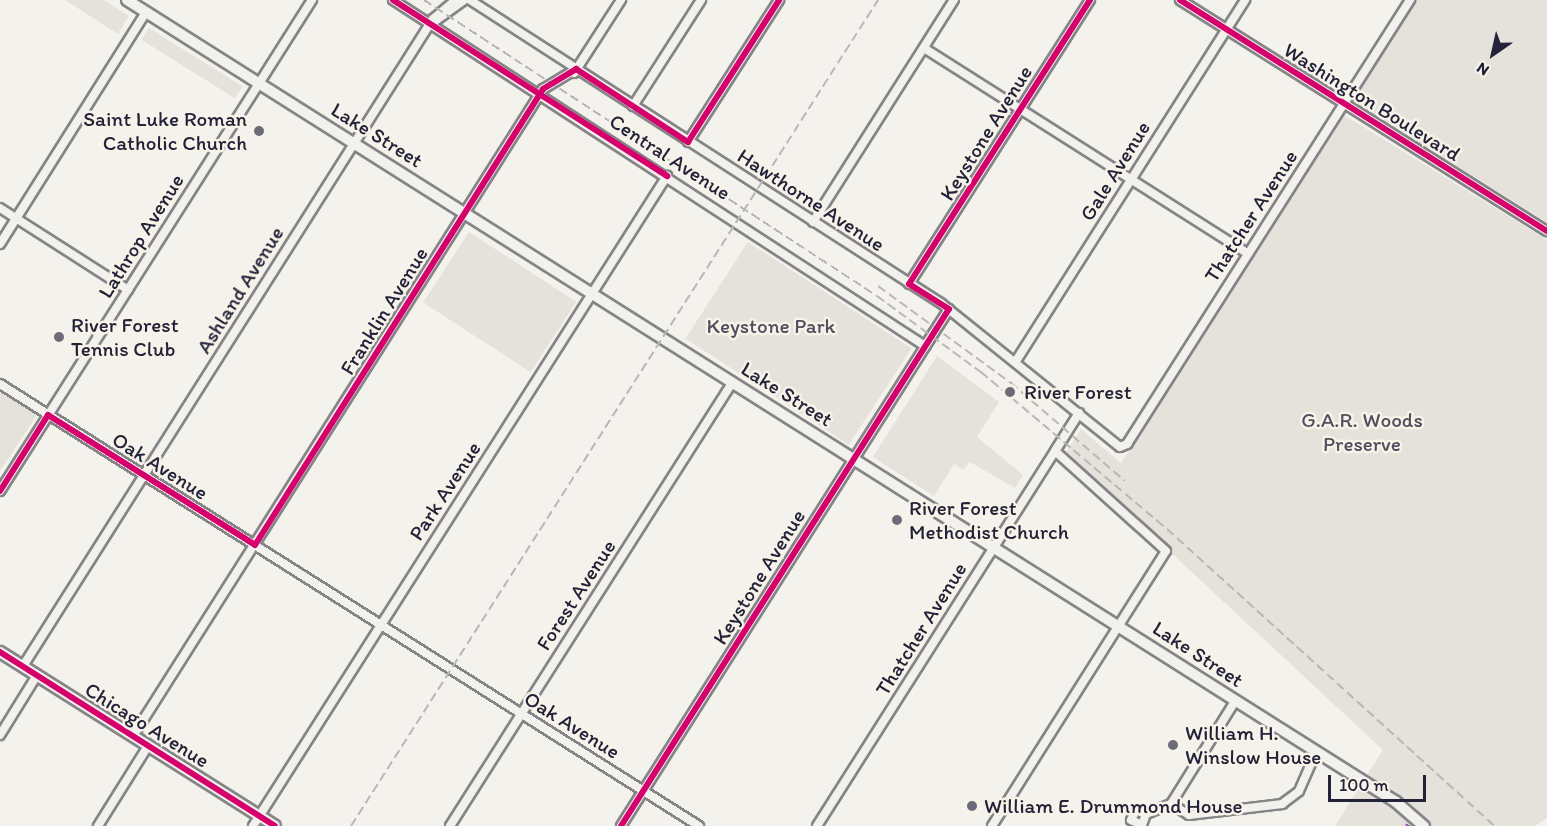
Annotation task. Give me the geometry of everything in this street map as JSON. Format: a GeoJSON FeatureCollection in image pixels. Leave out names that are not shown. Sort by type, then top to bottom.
{"type":"FeatureCollection","features":[{"type":"Feature","properties":{"kind":"main road","name":"Lake Street"},"geometry":{"type":"LineString","coordinates":[[127,0],[1119,626],[1316,752],[1424,826]]}},
{"type":"Feature","properties":{"kind":"main road","name":"Chicago Avenue"},"geometry":{"type":"LineString","coordinates":[[0,652],[275,826]]}},
{"type":"Feature","properties":{"kind":"street","name":"Lathrop Avenue"},"geometry":{"type":"LineString","coordinates":[[0,491],[312,0]]}},
{"type":"Feature","properties":{"kind":"street","name":"Central Avenue"},"geometry":{"type":"LineString","coordinates":[[393,0],[667,176],[925,346]]}},
{"type":"Feature","properties":{"kind":"street","name":"Ashland Avenue"},"geometry":{"type":"LineString","coordinates":[[22,666],[431,24],[456,0]]}},
{"type":"Feature","properties":{"kind":"street","name":"Ashland Avenue"},"geometry":{"type":"LineString","coordinates":[[431,24],[464,0]]}},
{"type":"Feature","properties":{"kind":"street","name":"Hawthorne Avenue"},"geometry":{"type":"LineString","coordinates":[[470,0],[949,309],[1120,447]]}},
{"type":"Feature","properties":{"kind":"street","name":"Franklin Avenue"},"geometry":{"type":"LineString","coordinates":[[134,736],[542,95],[576,69],[621,0]]}},
{"type":"Feature","properties":{"kind":"street"},"geometry":{"type":"LineString","coordinates":[[633,106],[701,0]]}},
{"type":"Feature","properties":{"kind":"street"},"geometry":{"type":"LineString","coordinates":[[688,142],[779,0]]}},
{"type":"Feature","properties":{"kind":"street"},"geometry":{"type":"LineString","coordinates":[[813,222],[954,0]]}},
{"type":"Feature","properties":{"kind":"street","name":"Keystone Avenue"},"geometry":{"type":"LineString","coordinates":[[909,284],[1090,0]]}},
{"type":"Feature","properties":{"kind":"street","name":"Washington Boulevard"},"geometry":{"type":"LineString","coordinates":[[1180,0],[1547,231]]}},
{"type":"Feature","properties":{"kind":"street","name":"Gale Avenue"},"geometry":{"type":"LineString","coordinates":[[1016,361],[1245,0]]}},
{"type":"Feature","properties":{"kind":"street","name":"Thatcher Avenue"},"geometry":{"type":"LineString","coordinates":[[1120,447],[1248,254],[1410,0]]}},
{"type":"Feature","properties":{"kind":"street"},"geometry":{"type":"LineString","coordinates":[[0,244],[146,12]]}},
{"type":"Feature","properties":{"kind":"street"},"geometry":{"type":"LineString","coordinates":[[924,48],[1248,254]]}},
{"type":"Feature","properties":{"kind":"street","name":"Park Avenue"},"geometry":{"type":"LineString","coordinates":[[253,826],[667,176]]}},
{"type":"Feature","properties":{"kind":"street"},"geometry":{"type":"LineString","coordinates":[[0,208],[128,290]]}},
{"type":"Feature","properties":{"kind":"street","name":"Keystone Avenue"},"geometry":{"type":"LineString","coordinates":[[621,826],[949,309]]}},
{"type":"Feature","properties":{"kind":"street","name":"Forest Avenue"},"geometry":{"type":"LineString","coordinates":[[450,826],[732,383]]}},
{"type":"Feature","properties":{"kind":"street","name":"Oak Avenue"},"geometry":{"type":"LineString","coordinates":[[0,384],[699,826]]}},
{"type":"Feature","properties":{"kind":"street","name":"Thatcher Avenue"},"geometry":{"type":"LineString","coordinates":[[817,826],[1079,413]]}},
{"type":"Feature","properties":{"kind":"street"},"geometry":{"type":"LineString","coordinates":[[992,826],[1166,551],[1055,451]]}},
{"type":"Feature","properties":{"kind":"street"},"geometry":{"type":"LineString","coordinates":[[0,735],[37,675]]}},
{"type":"Feature","properties":{"kind":"street"},"geometry":{"type":"LineString","coordinates":[[1146,814],[1171,804],[1235,701]]}},
{"type":"Feature","properties":{"kind":"street"},"geometry":{"type":"LineString","coordinates":[[98,826],[148,746]]}},
{"type":"Feature","properties":{"kind":"street"},"geometry":{"type":"LineString","coordinates":[[1171,804],[1189,815],[1282,804],[1299,790],[1316,752]]}},
{"type":"Feature","properties":{"kind":"shaded area"},"geometry":{"type":"Polygon","coordinates":[[[65,0],[104,0],[129,16],[118,34],[65,0]]]}},
{"type":"Feature","properties":{"kind":"shaded area"},"geometry":{"type":"Polygon","coordinates":[[[1415,0],[1547,0],[1547,222],[1353,101],[1415,0]]]}},
{"type":"Feature","properties":{"kind":"shaded area"},"geometry":{"type":"Polygon","coordinates":[[[149,28],[242,86],[235,98],[142,40],[149,28]]]}},
{"type":"Feature","properties":{"kind":"shaded area","name":"G.A.R. Woods Preserve"},"geometry":{"type":"Polygon","coordinates":[[[1344,115],[1547,240],[1547,818],[1535,826],[1433,826],[1411,804],[1367,775],[1383,750],[1065,454],[1081,429],[1121,463],[1344,115]]]}},
{"type":"Feature","properties":{"kind":"shaded area"},"geometry":{"type":"Polygon","coordinates":[[[469,232],[576,302],[531,372],[423,302],[469,232]]]}},
{"type":"Feature","properties":{"kind":"shaded area","name":"Keystone Park"},"geometry":{"type":"Polygon","coordinates":[[[748,242],[912,348],[849,445],[685,338],[748,242]]]}},
{"type":"Feature","properties":{"kind":"shaded area"},"geometry":{"type":"Polygon","coordinates":[[[937,356],[999,402],[977,437],[1023,475],[1015,488],[970,462],[963,470],[954,464],[934,496],[873,457],[937,356]]]}},
{"type":"Feature","properties":{"kind":"shaded area"},"geometry":{"type":"Polygon","coordinates":[[[0,392],[37,415],[0,471],[0,392]]]}},
{"type":"Feature","properties":{"kind":"shaded area"},"geometry":{"type":"Polygon","coordinates":[[[1360,786],[1393,808],[1414,826],[1335,826],[1360,786]]]}},
{"type":"Feature","properties":{"kind":"railway"},"geometry":{"type":"LineString","coordinates":[[424,0],[877,296],[981,372],[1167,529],[1494,826]]}},
{"type":"Feature","properties":{"kind":"railway"},"geometry":{"type":"LineString","coordinates":[[351,826],[878,0]]}},
{"type":"Feature","properties":{"kind":"railway"},"geometry":{"type":"LineString","coordinates":[[878,286],[1011,383],[1125,481]]}},
{"type":"Feature","properties":{"kind":"cycle path"},"geometry":{"type":"LineString","coordinates":[[393,0],[667,176]]}},
{"type":"Feature","properties":{"kind":"cycle path"},"geometry":{"type":"LineString","coordinates":[[576,69],[688,142],[779,0]]}},
{"type":"Feature","properties":{"kind":"cycle path"},"geometry":{"type":"LineString","coordinates":[[949,309],[909,284],[1090,0]]}},
{"type":"Feature","properties":{"kind":"cycle path"},"geometry":{"type":"LineString","coordinates":[[1180,0],[1547,231]]}},
{"type":"Feature","properties":{"kind":"cycle path"},"geometry":{"type":"LineString","coordinates":[[0,491],[48,415],[255,545],[543,89],[576,69]]}},
{"type":"Feature","properties":{"kind":"cycle path"},"geometry":{"type":"LineString","coordinates":[[621,826],[949,309]]}},
{"type":"Feature","properties":{"kind":"cycle path"},"geometry":{"type":"LineString","coordinates":[[0,652],[275,826]]}},
{"type":"Feature","properties":{"kind":"place","name":"Saint Luke Roman Catholic Church"},"geometry":{"type":"Point","coordinates":[259,131]}},
{"type":"Feature","properties":{"kind":"place","name":"River Forest Tennis Club"},"geometry":{"type":"Point","coordinates":[59,337]}},
{"type":"Feature","properties":{"kind":"place","name":"River Forest"},"geometry":{"type":"Point","coordinates":[1010,392]}},
{"type":"Feature","properties":{"kind":"place","name":"River Forest Methodist Church"},"geometry":{"type":"Point","coordinates":[897,520]}},
{"type":"Feature","properties":{"kind":"place","name":"William H. Winslow House"},"geometry":{"type":"Point","coordinates":[1173,745]}},
{"type":"Feature","properties":{"kind":"place","name":"William E. Drummond House"},"geometry":{"type":"Point","coordinates":[972,806]}}]}
